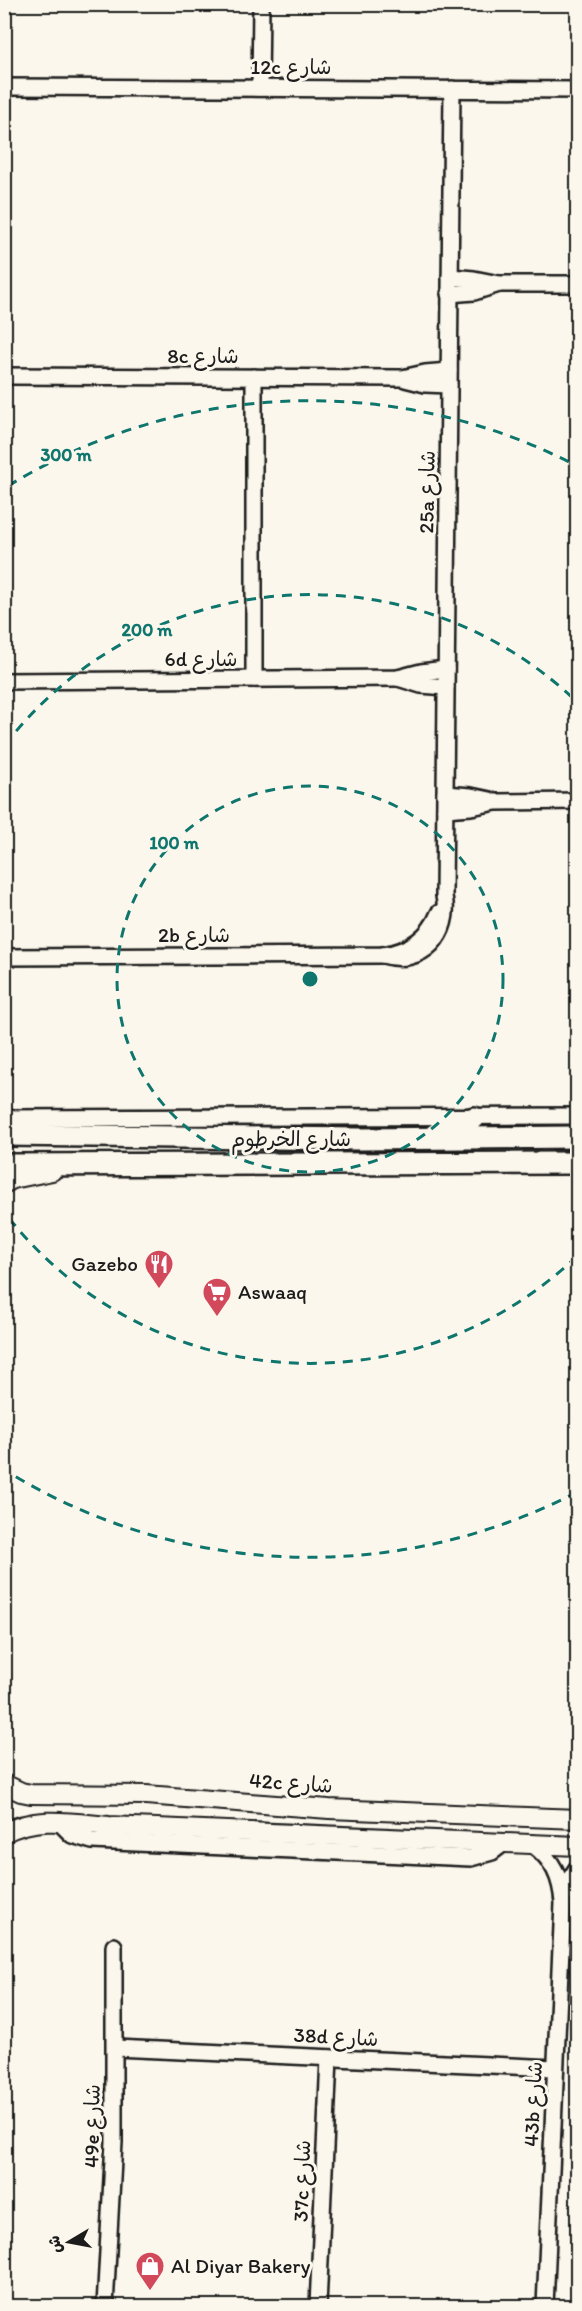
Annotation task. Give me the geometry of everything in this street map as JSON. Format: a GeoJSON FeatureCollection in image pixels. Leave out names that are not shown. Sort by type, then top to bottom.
{"type":"FeatureCollection","features":[{"type":"Feature","properties":{"kind":"main road"},"geometry":{"type":"LineString","coordinates":[[429,1138],[474,1118]]}},
{"type":"Feature","properties":{"kind":"main road","name":"شارع الخرطوم"},"geometry":{"type":"LineString","coordinates":[[4,1135],[360,1139],[578,1137]]}},
{"type":"Feature","properties":{"kind":"main road"},"geometry":{"type":"LineString","coordinates":[[359,1165],[360,1139]]}},
{"type":"Feature","properties":{"kind":"main road","name":"شارع الخرطوم"},"geometry":{"type":"LineString","coordinates":[[4,1165],[578,1163]]}},
{"type":"Feature","properties":{"kind":"street"},"geometry":{"type":"LineString","coordinates":[[260,88],[261,4]]}},
{"type":"Feature","properties":{"kind":"street","name":"12c شارع"},"geometry":{"type":"LineString","coordinates":[[4,87],[578,90]]}},
{"type":"Feature","properties":{"kind":"street","name":"25a شارع"},"geometry":{"type":"LineString","coordinates":[[421,946],[435,941],[443,927],[446,912],[444,896],[452,89]]}},
{"type":"Feature","properties":{"kind":"street"},"geometry":{"type":"LineString","coordinates":[[450,277],[498,284],[578,284]]}},
{"type":"Feature","properties":{"kind":"street"},"geometry":{"type":"LineString","coordinates":[[450,294],[474,292],[498,284]]}},
{"type":"Feature","properties":{"kind":"street","name":"8c شارع"},"geometry":{"type":"LineString","coordinates":[[4,376],[402,378],[425,384],[449,378]]}},
{"type":"Feature","properties":{"kind":"street"},"geometry":{"type":"LineString","coordinates":[[254,377],[254,679]]}},
{"type":"Feature","properties":{"kind":"street","name":"6d شارع"},"geometry":{"type":"LineString","coordinates":[[4,681],[398,678],[446,669]]}},
{"type":"Feature","properties":{"kind":"street","name":"6d شارع"},"geometry":{"type":"LineString","coordinates":[[398,678],[421,685],[446,687]]}},
{"type":"Feature","properties":{"kind":"street"},"geometry":{"type":"LineString","coordinates":[[445,802],[471,796],[496,802],[578,801]]}},
{"type":"Feature","properties":{"kind":"street","name":"2b شارع"},"geometry":{"type":"LineString","coordinates":[[4,957],[383,955],[404,958],[421,946]]}},
{"type":"Feature","properties":{"kind":"street"},"geometry":{"type":"LineString","coordinates":[[4,1119],[578,1116]]}},
{"type":"Feature","properties":{"kind":"street"},"geometry":{"type":"LineString","coordinates":[[4,1184],[24,1177],[79,1165]]}},
{"type":"Feature","properties":{"kind":"street","name":"42c شارع"},"geometry":{"type":"LineString","coordinates":[[4,1784],[31,1794],[146,1795],[329,1809],[578,1819]]}},
{"type":"Feature","properties":{"kind":"street"},"geometry":{"type":"LineString","coordinates":[[109,1826],[105,1822],[103,1812],[109,1804],[139,1800],[146,1795]]}},
{"type":"Feature","properties":{"kind":"street"},"geometry":{"type":"LineString","coordinates":[[4,1818],[109,1826],[578,1846]]}},
{"type":"Feature","properties":{"kind":"street"},"geometry":{"type":"LineString","coordinates":[[4,1833],[22,1825],[54,1822],[78,1838],[104,1841],[471,1858],[492,1852],[504,1843]]}},
{"type":"Feature","properties":{"kind":"street","name":"43b شارع"},"geometry":{"type":"LineString","coordinates":[[533,1845],[542,1851],[556,1869],[560,1880],[562,1903],[545,2307]]}},
{"type":"Feature","properties":{"kind":"street","name":"43b شارع"},"geometry":{"type":"LineString","coordinates":[[562,1903],[569,1880],[578,1867]]}},
{"type":"Feature","properties":{"kind":"street","name":"49e شارع"},"geometry":{"type":"LineString","coordinates":[[105,2307],[114,2142],[114,1946]]}},
{"type":"Feature","properties":{"kind":"street","name":"38d شارع"},"geometry":{"type":"LineString","coordinates":[[115,2049],[555,2068]]}},
{"type":"Feature","properties":{"kind":"street","name":"37c شارع"},"geometry":{"type":"LineString","coordinates":[[318,2307],[329,2058]]}},
{"type":"Feature","properties":{"kind":"place","name":"Gazebo"},"geometry":{"type":"Point","coordinates":[159,1290]}},
{"type":"Feature","properties":{"kind":"place","name":"Aswaaq"},"geometry":{"type":"Point","coordinates":[217,1318]}},
{"type":"Feature","properties":{"kind":"place","name":"Al Diyar Bakery"},"geometry":{"type":"Point","coordinates":[150,2292]}}]}
